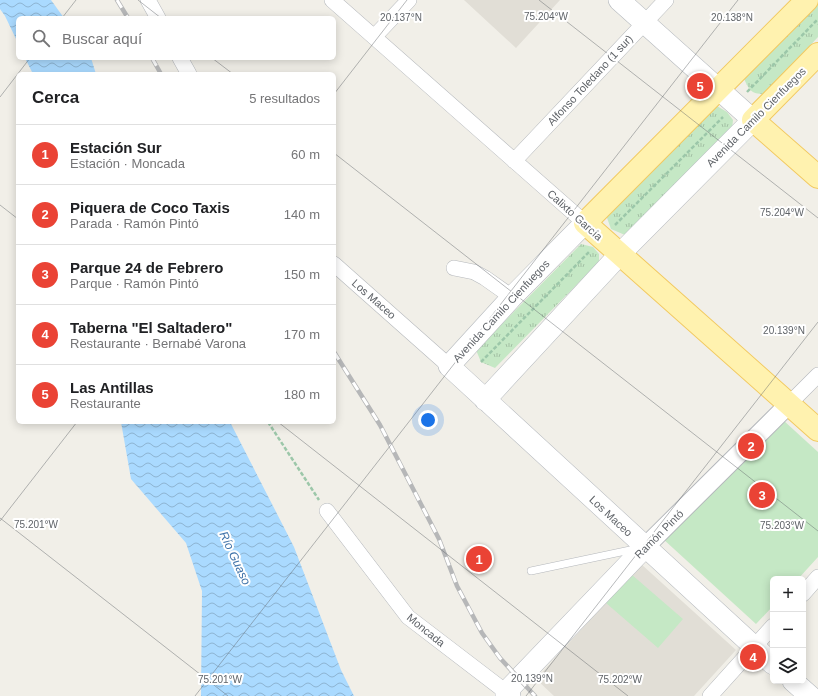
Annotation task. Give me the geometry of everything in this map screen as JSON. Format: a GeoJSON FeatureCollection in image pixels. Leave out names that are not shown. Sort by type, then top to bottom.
{"type":"FeatureCollection","features":[{"type":"Feature","properties":{"kind":"main road"},"geometry":{"type":"LineString","coordinates":[[619,0],[818,177]]}},
{"type":"Feature","properties":{"kind":"main road","name":"Avenida Camilo Cienfuegos"},"geometry":{"type":"LineString","coordinates":[[807,0],[585,223],[512,298],[449,366],[485,400],[620,254],[818,54]]}},
{"type":"Feature","properties":{"kind":"main road","name":"Calixto García"},"geometry":{"type":"LineString","coordinates":[[585,223],[818,430]]}},
{"type":"Feature","properties":{"kind":"main road","name":"Los Maceo"},"geometry":{"type":"LineString","coordinates":[[485,400],[770,661]]}},
{"type":"Feature","properties":{"kind":"main road","name":"Ramón Pintó"},"geometry":{"type":"LineString","coordinates":[[506,695],[646,547]]}},
{"type":"Feature","properties":{"kind":"main road"},"geometry":{"type":"LineString","coordinates":[[796,684],[810,696]]}},
{"type":"Feature","properties":{"kind":"street"},"geometry":{"type":"LineString","coordinates":[[148,0],[157,16]]}},
{"type":"Feature","properties":{"kind":"street","name":"Calixto García"},"geometry":{"type":"LineString","coordinates":[[332,0],[585,223]]}},
{"type":"Feature","properties":{"kind":"street"},"geometry":{"type":"LineString","coordinates":[[374,37],[409,0]]}},
{"type":"Feature","properties":{"kind":"street","name":"Alfonso Toledano (1 sur)"},"geometry":{"type":"LineString","coordinates":[[514,161],[666,0]]}},
{"type":"Feature","properties":{"kind":"street"},"geometry":{"type":"LineString","coordinates":[[181,60],[189,72]]}},
{"type":"Feature","properties":{"kind":"street","name":"Los Maceo"},"geometry":{"type":"LineString","coordinates":[[336,266],[449,366]]}},
{"type":"Feature","properties":{"kind":"street"},"geometry":{"type":"LineString","coordinates":[[454,268],[474,272],[485,278],[512,298]]}},
{"type":"Feature","properties":{"kind":"street","name":"Ramón Pintó"},"geometry":{"type":"LineString","coordinates":[[646,547],[818,375]]}},
{"type":"Feature","properties":{"kind":"street","name":"Moncada"},"geometry":{"type":"LineString","coordinates":[[327,511],[408,617],[506,695]]}},
{"type":"Feature","properties":{"kind":"street"},"geometry":{"type":"LineString","coordinates":[[806,591],[818,577]]}},
{"type":"Feature","properties":{"kind":"street"},"geometry":{"type":"LineString","coordinates":[[710,696],[770,629]]}},
{"type":"Feature","properties":{"kind":"lane"},"geometry":{"type":"LineString","coordinates":[[531,571],[646,547]]}},
{"type":"Feature","properties":{"kind":"path"},"geometry":{"type":"LineString","coordinates":[[481,362],[818,19]]}},
{"type":"Feature","properties":{"kind":"path"},"geometry":{"type":"LineString","coordinates":[[269,424],[327,511]]}},
{"type":"Feature","properties":{"kind":"shaded area"},"geometry":{"type":"Polygon","coordinates":[[[464,0],[560,0],[516,48],[464,0]]]}},
{"type":"Feature","properties":{"kind":"shaded area"},"geometry":{"type":"Polygon","coordinates":[[[641,564],[736,650],[694,696],[554,696],[536,679],[641,564]]]}},
{"type":"Feature","properties":{"kind":"green space"},"geometry":{"type":"Polygon","coordinates":[[[818,2],[818,37],[765,94],[752,91],[744,79],[748,71],[818,2]]]}},
{"type":"Feature","properties":{"kind":"green space"},"geometry":{"type":"Polygon","coordinates":[[[717,106],[727,112],[733,120],[732,129],[625,235],[611,229],[606,215],[717,106]]]}},
{"type":"Feature","properties":{"kind":"green space"},"geometry":{"type":"Polygon","coordinates":[[[581,244],[593,247],[599,254],[599,262],[495,368],[481,362],[476,350],[581,244]]]}},
{"type":"Feature","properties":{"kind":"green space"},"geometry":{"type":"Polygon","coordinates":[[[783,420],[818,452],[818,557],[801,576],[770,576],[770,609],[756,624],[662,538],[783,420]]]}},
{"type":"Feature","properties":{"kind":"green space"},"geometry":{"type":"Polygon","coordinates":[[[631,574],[683,619],[658,648],[606,603],[631,574]]]}},
{"type":"Feature","properties":{"kind":"water"},"geometry":{"type":"Polygon","coordinates":[[[0,0],[51,0],[63,16],[16,16],[16,39],[0,9],[0,0]]]}},
{"type":"Feature","properties":{"kind":"water"},"geometry":{"type":"Polygon","coordinates":[[[26,60],[92,60],[95,72],[32,72],[26,60]]]}},
{"type":"Feature","properties":{"kind":"water","name":"Río Guaso"},"geometry":{"type":"Polygon","coordinates":[[[121,424],[231,424],[294,547],[341,670],[354,696],[201,696],[202,591],[186,543],[131,479],[121,424]]]}},
{"type":"Feature","properties":{"kind":"railway"},"geometry":{"type":"LineString","coordinates":[[117,0],[127,16]]}},
{"type":"Feature","properties":{"kind":"railway"},"geometry":{"type":"LineString","coordinates":[[153,60],[160,72]]}},
{"type":"Feature","properties":{"kind":"railway"},"geometry":{"type":"LineString","coordinates":[[336,355],[380,425],[439,539],[457,586],[482,633],[500,658],[535,696]]}},
{"type":"Feature","properties":{"kind":"place","name":"Las Antillas"},"geometry":{"type":"Point","coordinates":[700,86]}},
{"type":"Feature","properties":{"kind":"place","name":"Piquera de Coco Taxis"},"geometry":{"type":"Point","coordinates":[751,446]}},
{"type":"Feature","properties":{"kind":"place","name":"Parque 24 de Febrero"},"geometry":{"type":"Point","coordinates":[762,495]}},
{"type":"Feature","properties":{"kind":"place","name":"Estación Sur"},"geometry":{"type":"Point","coordinates":[479,559]}},
{"type":"Feature","properties":{"kind":"place","name":"Taberna \"El Saltadero\""},"geometry":{"type":"Point","coordinates":[753,657]}}]}
